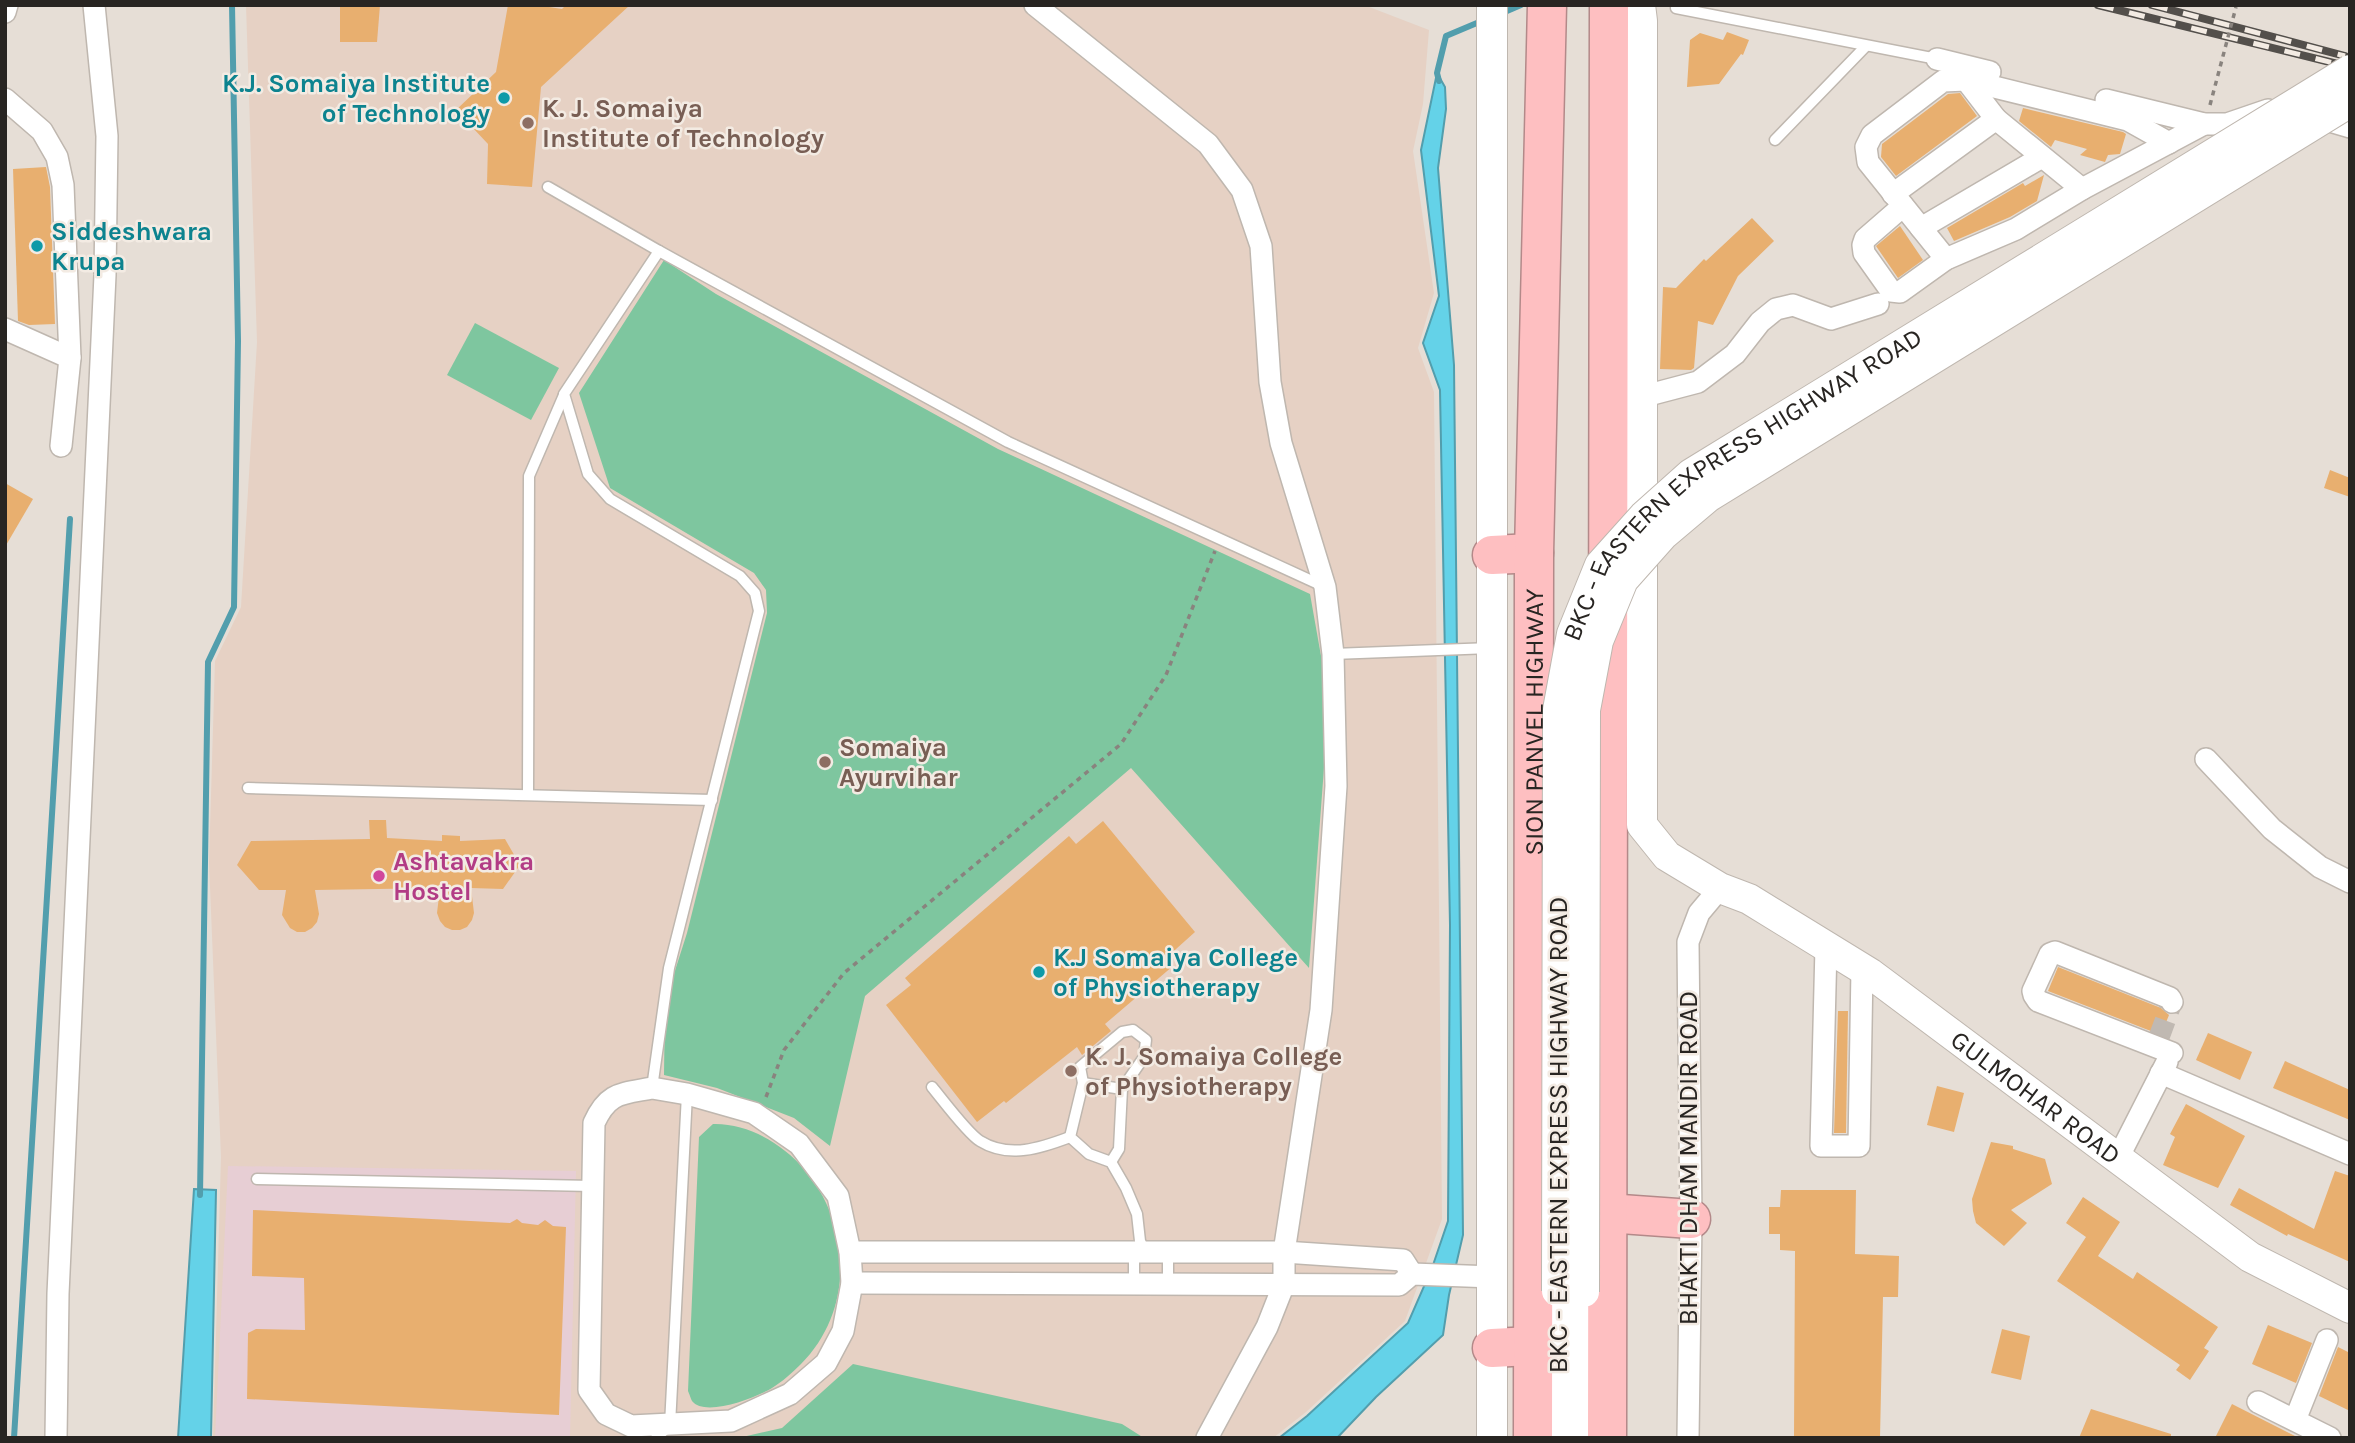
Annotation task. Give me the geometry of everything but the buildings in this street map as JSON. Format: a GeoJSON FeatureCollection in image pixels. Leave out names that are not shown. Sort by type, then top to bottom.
{"type":"FeatureCollection","features":[{"type":"Feature","properties":{"kind":"highway"},"geometry":{"type":"LineString","coordinates":[[1607,1438],[1619,9]]}},
{"type":"Feature","properties":{"kind":"highway","name":"SION PANVEL HIGHWAY"},"geometry":{"type":"LineString","coordinates":[[1533,1438],[1534,553],[1547,11]]}},
{"type":"Feature","properties":{"kind":"highway"},"geometry":{"type":"LineString","coordinates":[[1492,555],[1534,553]]}},
{"type":"Feature","properties":{"kind":"highway"},"geometry":{"type":"LineString","coordinates":[[1607,1213],[1690,1219]]}},
{"type":"Feature","properties":{"kind":"highway"},"geometry":{"type":"LineString","coordinates":[[1492,1348],[1533,1346]]}},
{"type":"Feature","properties":{"kind":"main road","name":"GULMOHAR ROAD"},"geometry":{"type":"LineString","coordinates":[[1619,9],[1642,21],[1642,825],[1667,856],[1720,888],[1749,899],[1862,969],[2250,1257],[2350,1308]]}},
{"type":"Feature","properties":{"kind":"main road"},"geometry":{"type":"LineString","coordinates":[[1492,18],[1492,555],[1479,649],[1481,1277],[1492,1348],[1492,1438]]}},
{"type":"Feature","properties":{"kind":"main road","name":"BKC - EASTERN EXPRESS HIGHWAY ROAD"},"geometry":{"type":"LineString","coordinates":[[1583,1438],[1571,1292],[1558,710],[1572,634],[1600,565],[1644,516],[1691,474],[2350,70]]}},
{"type":"Feature","properties":{"kind":"main road","name":"BKC - EASTERN EXPRESS HIGHWAY ROAD"},"geometry":{"type":"LineString","coordinates":[[1558,1438],[1571,1292],[1584,710],[1598,641],[1623,580],[1663,535],[1708,497],[2350,102]]}},
{"type":"Feature","properties":{"kind":"street"},"geometry":{"type":"LineString","coordinates":[[5,12],[7,5]]}},
{"type":"Feature","properties":{"kind":"street"},"geometry":{"type":"LineString","coordinates":[[56,1438],[58,1294],[105,275],[107,136],[94,5]]}},
{"type":"Feature","properties":{"kind":"street"},"geometry":{"type":"LineString","coordinates":[[1035,5],[1208,145],[1242,190],[1261,246],[1270,382],[1281,443],[1325,587],[1333,654],[1336,786],[1321,1010],[1284,1252],[1284,1284],[1267,1327],[1206,1438]]}},
{"type":"Feature","properties":{"kind":"street"},"geometry":{"type":"LineString","coordinates":[[1937,59],[2207,114],[2227,124],[2281,106],[2350,127]]}},
{"type":"Feature","properties":{"kind":"street"},"geometry":{"type":"LineString","coordinates":[[1946,260],[1868,162],[1866,147],[1872,135],[1943,81],[1966,80],[2128,120],[2169,143]]}},
{"type":"Feature","properties":{"kind":"street"},"geometry":{"type":"LineString","coordinates":[[1966,80],[1996,119],[2082,189]]}},
{"type":"Feature","properties":{"kind":"street"},"geometry":{"type":"LineString","coordinates":[[5,99],[42,131],[57,157],[63,184],[70,358],[61,446]]}},
{"type":"Feature","properties":{"kind":"street"},"geometry":{"type":"LineString","coordinates":[[1996,119],[1898,200],[1865,239],[1864,253],[1891,291],[1900,292],[1946,260],[2016,229],[2082,189],[2169,143],[2207,114]]}},
{"type":"Feature","properties":{"kind":"street"},"geometry":{"type":"LineString","coordinates":[[1921,228],[2042,157]]}},
{"type":"Feature","properties":{"kind":"street"},"geometry":{"type":"LineString","coordinates":[[1641,397],[1698,382],[1735,354],[1760,322],[1776,309],[1793,305],[1831,319],[1878,304]]}},
{"type":"Feature","properties":{"kind":"street"},"geometry":{"type":"LineString","coordinates":[[5,329],[70,358]]}},
{"type":"Feature","properties":{"kind":"street"},"geometry":{"type":"LineString","coordinates":[[2206,759],[2272,829],[2319,867],[2350,882]]}},
{"type":"Feature","properties":{"kind":"street","name":"BHAKTI DHAM MANDIR ROAD"},"geometry":{"type":"LineString","coordinates":[[1688,1438],[1688,942],[1699,913],[1720,888]]}},
{"type":"Feature","properties":{"kind":"street"},"geometry":{"type":"LineString","coordinates":[[1826,947],[1821,1146],[1859,1146],[1862,969]]}},
{"type":"Feature","properties":{"kind":"street"},"geometry":{"type":"LineString","coordinates":[[2118,1158],[2161,1073],[2166,1045],[2038,1001],[2033,990],[2050,954],[2055,952],[2170,998],[2172,1002]]}},
{"type":"Feature","properties":{"kind":"street"},"geometry":{"type":"LineString","coordinates":[[1824,998],[1862,1002]]}},
{"type":"Feature","properties":{"kind":"street"},"geometry":{"type":"LineString","coordinates":[[2161,1073],[2350,1154]]}},
{"type":"Feature","properties":{"kind":"street"},"geometry":{"type":"LineString","coordinates":[[652,1088],[687,1094],[758,1116],[799,1144],[838,1196],[850,1252],[852,1283],[843,1331],[826,1363],[790,1394],[731,1421],[663,1432],[631,1426],[606,1414],[589,1390],[594,1124],[601,1107],[617,1095],[652,1088]]}},
{"type":"Feature","properties":{"kind":"street"},"geometry":{"type":"LineString","coordinates":[[850,1252],[1284,1252],[1403,1260],[1417,1274]]}},
{"type":"Feature","properties":{"kind":"street"},"geometry":{"type":"LineString","coordinates":[[852,1283],[1399,1284],[1417,1274],[1481,1277]]}},
{"type":"Feature","properties":{"kind":"street"},"geometry":{"type":"LineString","coordinates":[[2302,1428],[2327,1340]]}},
{"type":"Feature","properties":{"kind":"street"},"geometry":{"type":"LineString","coordinates":[[2258,1402],[2302,1428],[2330,1438]]}},
{"type":"Feature","properties":{"kind":"lane"},"geometry":{"type":"LineString","coordinates":[[1676,8],[1937,59]]}},
{"type":"Feature","properties":{"kind":"lane"},"geometry":{"type":"LineString","coordinates":[[1775,140],[1866,46]]}},
{"type":"Feature","properties":{"kind":"lane"},"geometry":{"type":"LineString","coordinates":[[548,187],[659,251],[1008,442],[1325,587]]}},
{"type":"Feature","properties":{"kind":"lane"},"geometry":{"type":"LineString","coordinates":[[528,794],[529,476],[564,394],[659,251]]}},
{"type":"Feature","properties":{"kind":"lane"},"geometry":{"type":"LineString","coordinates":[[564,394],[588,474],[610,499],[740,576],[755,593],[759,611],[669,968],[652,1088]]}},
{"type":"Feature","properties":{"kind":"lane"},"geometry":{"type":"LineString","coordinates":[[1333,654],[1479,649]]}},
{"type":"Feature","properties":{"kind":"lane"},"geometry":{"type":"LineString","coordinates":[[248,788],[712,800]]}},
{"type":"Feature","properties":{"kind":"lane"},"geometry":{"type":"LineString","coordinates":[[1070,1137],[1083,1083],[1080,1067],[1122,1032],[1133,1030],[1146,1040],[1144,1057],[1122,1089],[1119,1149],[1111,1162]]}},
{"type":"Feature","properties":{"kind":"lane"},"geometry":{"type":"LineString","coordinates":[[1083,1083],[1122,1089]]}},
{"type":"Feature","properties":{"kind":"lane"},"geometry":{"type":"LineString","coordinates":[[932,1087],[978,1140],[998,1149],[1018,1152],[1044,1147],[1070,1137]]}},
{"type":"Feature","properties":{"kind":"lane"},"geometry":{"type":"LineString","coordinates":[[663,1432],[687,1094]]}},
{"type":"Feature","properties":{"kind":"lane"},"geometry":{"type":"LineString","coordinates":[[1070,1137],[1089,1154],[1111,1162],[1126,1188],[1137,1214],[1140,1241],[1134,1283]]}},
{"type":"Feature","properties":{"kind":"lane"},"geometry":{"type":"LineString","coordinates":[[257,1179],[592,1186]]}},
{"type":"Feature","properties":{"kind":"lane"},"geometry":{"type":"LineString","coordinates":[[1168,1252],[1168,1283]]}},
{"type":"Feature","properties":{"kind":"path"},"geometry":{"type":"LineString","coordinates":[[2207,114],[2236,6]]}},
{"type":"Feature","properties":{"kind":"path"},"geometry":{"type":"LineString","coordinates":[[758,1116],[784,1051],[844,973],[1121,744],[1166,675],[1219,539]]}},
{"type":"Feature","properties":{"kind":"shaded area","name":"Somaiya Ayurvihar"},"geometry":{"type":"Polygon","coordinates":[[[246,5],[1364,5],[1429,30],[1423,104],[1413,151],[1434,293],[1418,348],[1434,392],[1442,1219],[1405,1321],[1306,1412],[1273,1438],[213,1438],[221,1157],[209,862],[215,661],[241,607],[257,342],[246,5]]]}},
{"type":"Feature","properties":{"kind":"shaded area"},"geometry":{"type":"Polygon","coordinates":[[[228,1166],[576,1171],[570,1438],[215,1438],[228,1166]]]}},
{"type":"Feature","properties":{"kind":"green space"},"geometry":{"type":"Polygon","coordinates":[[[664,260],[716,294],[998,449],[1310,594],[1329,701],[1309,968],[1131,768],[865,996],[830,1146],[794,1118],[717,1088],[664,1075],[665,1002],[687,933],[767,613],[766,590],[754,573],[610,488],[579,393],[664,260]]]}},
{"type":"Feature","properties":{"kind":"green space"},"geometry":{"type":"Polygon","coordinates":[[[475,323],[559,368],[531,420],[447,375],[475,323]]]}},
{"type":"Feature","properties":{"kind":"green space"},"geometry":{"type":"Polygon","coordinates":[[[713,1124],[739,1127],[764,1137],[786,1152],[805,1170],[832,1216],[840,1268],[838,1294],[831,1319],[818,1343],[801,1364],[780,1383],[765,1392],[719,1407],[699,1406],[692,1401],[688,1391],[699,1137],[713,1124]]]}},
{"type":"Feature","properties":{"kind":"green space"},"geometry":{"type":"Polygon","coordinates":[[[853,1364],[1122,1424],[1144,1438],[738,1438],[782,1428],[853,1364]]]}},
{"type":"Feature","properties":{"kind":"water"},"geometry":{"type":"Polygon","coordinates":[[[1437,73],[1445,87],[1446,109],[1438,168],[1454,365],[1463,1235],[1443,1335],[1376,1397],[1337,1438],[1279,1438],[1307,1416],[1408,1323],[1432,1268],[1448,1221],[1450,925],[1440,390],[1423,343],[1439,296],[1421,150],[1437,73]]]}},
{"type":"Feature","properties":{"kind":"water"},"geometry":{"type":"Polygon","coordinates":[[[194,1189],[216,1190],[211,1438],[178,1438],[194,1189]]]}},
{"type":"Feature","properties":{"kind":"waterway"},"geometry":{"type":"LineString","coordinates":[[200,1195],[208,662],[234,607],[238,341],[232,5]]}},
{"type":"Feature","properties":{"kind":"waterway"},"geometry":{"type":"LineString","coordinates":[[1500,14],[1521,5]]}},
{"type":"Feature","properties":{"kind":"waterway"},"geometry":{"type":"LineString","coordinates":[[1439,81],[1437,73],[1446,36],[1484,20]]}},
{"type":"Feature","properties":{"kind":"waterway"},"geometry":{"type":"LineString","coordinates":[[14,1438],[70,519]]}},
{"type":"Feature","properties":{"kind":"tunnel"},"geometry":{"type":"LineString","coordinates":[[2158,1040],[2172,1002]]}},
{"type":"Feature","properties":{"kind":"railway"},"geometry":{"type":"LineString","coordinates":[[2098,5],[2350,67]]}},
{"type":"Feature","properties":{"kind":"railway"},"geometry":{"type":"LineString","coordinates":[[2152,5],[2345,56]]}},
{"type":"Feature","properties":{"kind":"place","name":"K.J. Somaiya Institute of Technology"},"geometry":{"type":"Point","coordinates":[504,98]}},
{"type":"Feature","properties":{"kind":"place","name":"K. J. Somaiya Institute of Technology"},"geometry":{"type":"Point","coordinates":[528,123]}},
{"type":"Feature","properties":{"kind":"place","name":"Siddeshwara Krupa"},"geometry":{"type":"Point","coordinates":[37,246]}},
{"type":"Feature","properties":{"kind":"place","name":"Somaiya Ayurvihar"},"geometry":{"type":"Point","coordinates":[825,762]}},
{"type":"Feature","properties":{"kind":"place","name":"Ashtavakra Hostel"},"geometry":{"type":"Point","coordinates":[379,876]}},
{"type":"Feature","properties":{"kind":"place","name":"K.J Somaiya College of Physiotherapy"},"geometry":{"type":"Point","coordinates":[1039,972]}},
{"type":"Feature","properties":{"kind":"place","name":"K. J. Somaiya College of Physiotherapy"},"geometry":{"type":"Point","coordinates":[1071,1071]}}]}
